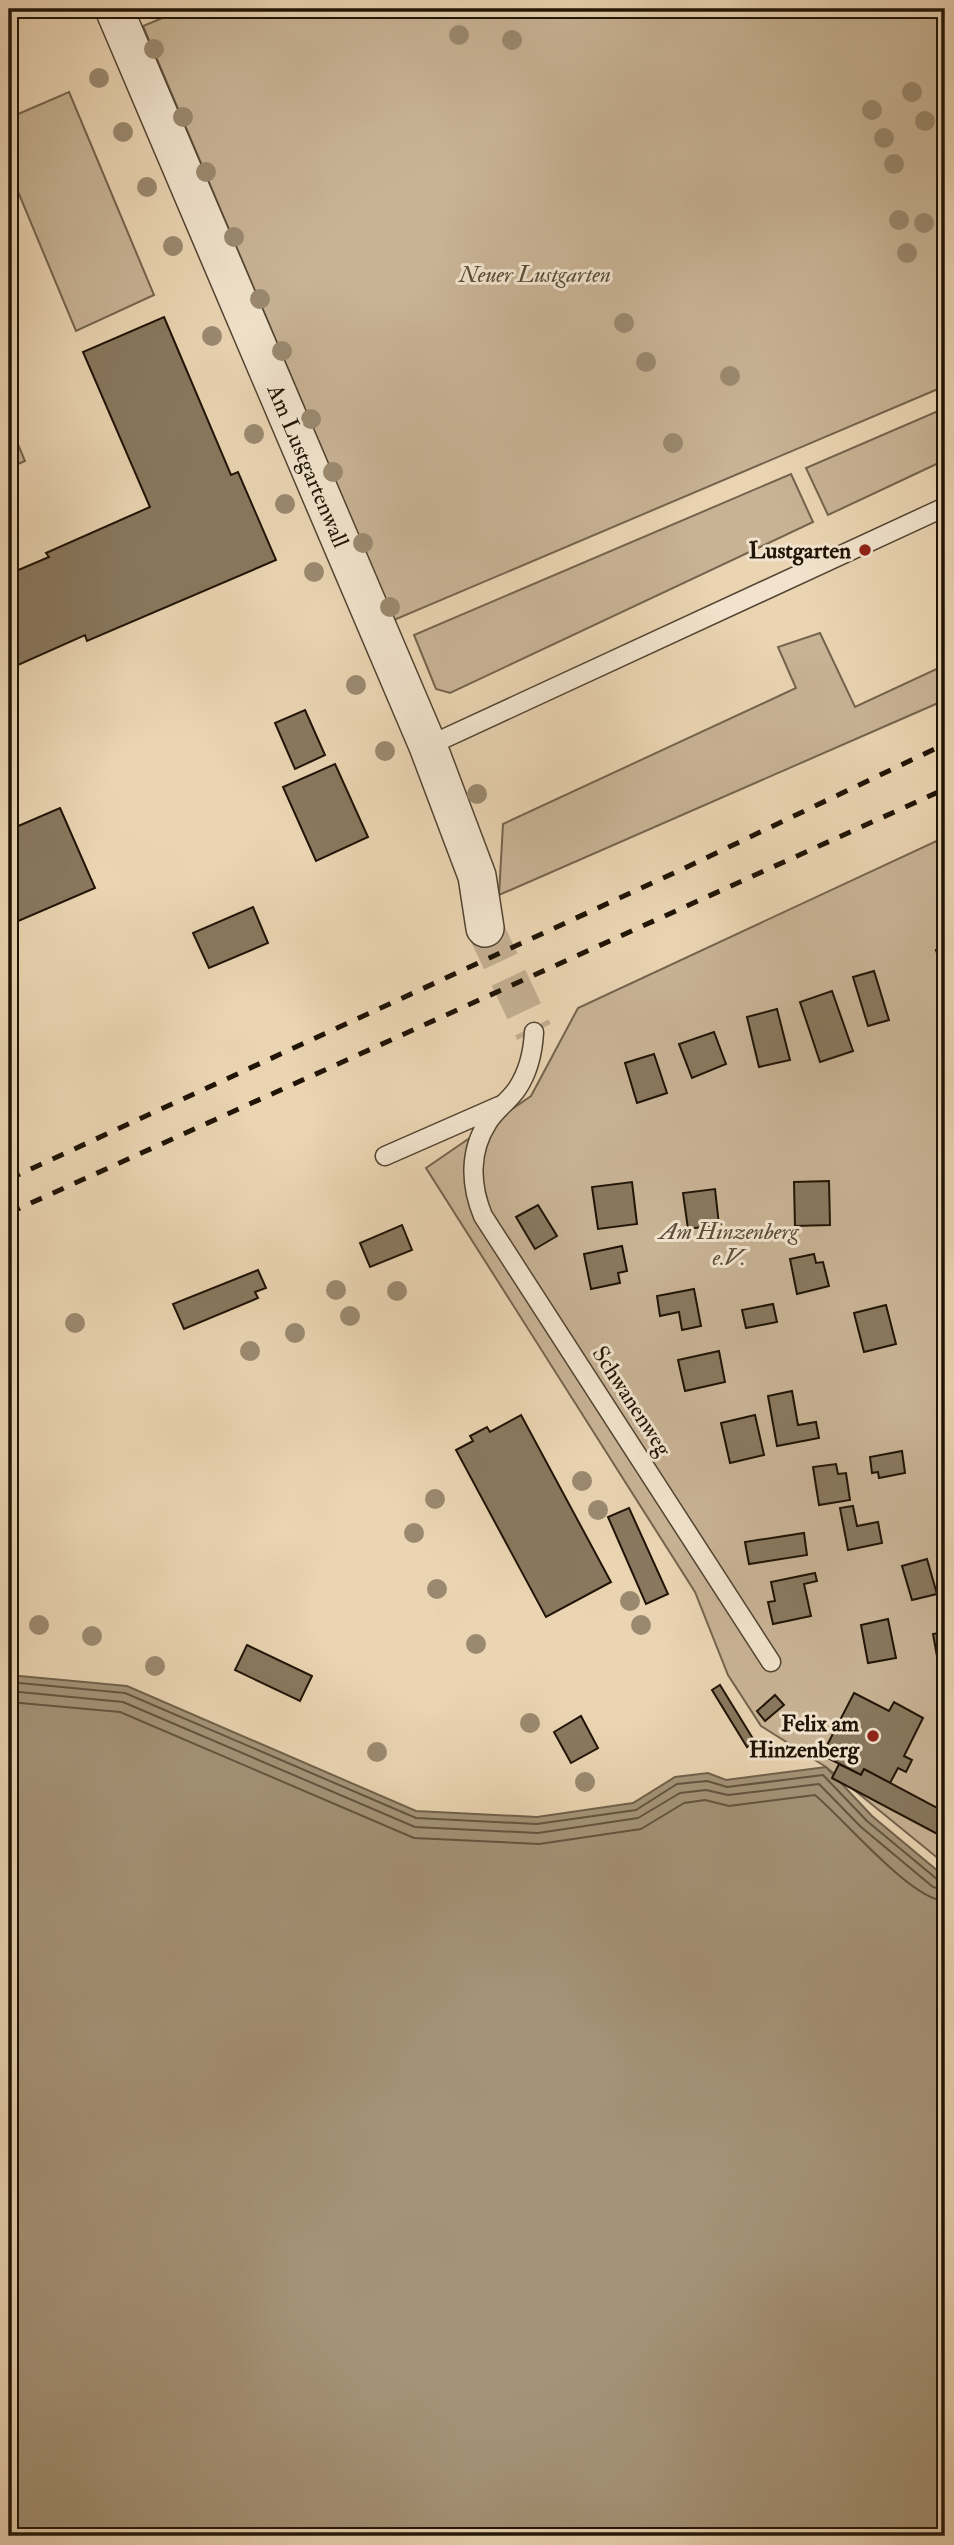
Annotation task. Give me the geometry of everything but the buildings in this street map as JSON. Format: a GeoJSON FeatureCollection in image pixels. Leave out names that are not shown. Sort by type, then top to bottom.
{"type":"FeatureCollection","features":[{"type":"Feature","properties":{"kind":"street","name":"Am Lustgartenwall"},"geometry":{"type":"LineString","coordinates":[[114,9],[428,746],[477,876],[485,928]]}},
{"type":"Feature","properties":{"kind":"lane"},"geometry":{"type":"LineString","coordinates":[[428,746],[945,507]]}},
{"type":"Feature","properties":{"kind":"lane"},"geometry":{"type":"LineString","coordinates":[[385,1156],[503,1105],[527,1072],[533,1053],[534,1031]]}},
{"type":"Feature","properties":{"kind":"lane","name":"Schwanenweg"},"geometry":{"type":"LineString","coordinates":[[503,1105],[484,1130],[474,1159],[476,1198],[484,1216],[771,1661]]}},
{"type":"Feature","properties":{"kind":"green space","name":"Neuer Lustgarten"},"geometry":{"type":"Polygon","coordinates":[[[184,9],[945,9],[945,386],[394,620],[143,26],[184,9]]]}},
{"type":"Feature","properties":{"kind":"green space"},"geometry":{"type":"Polygon","coordinates":[[[69,92],[154,295],[76,331],[9,170],[9,118],[69,92]]]}},
{"type":"Feature","properties":{"kind":"green space"},"geometry":{"type":"Polygon","coordinates":[[[945,408],[945,460],[828,515],[806,468],[945,408]]]}},
{"type":"Feature","properties":{"kind":"green space"},"geometry":{"type":"Polygon","coordinates":[[[9,423],[25,461],[9,468],[9,423]]]}},
{"type":"Feature","properties":{"kind":"green space"},"geometry":{"type":"Polygon","coordinates":[[[791,474],[813,522],[450,693],[436,689],[414,635],[791,474]]]}},
{"type":"Feature","properties":{"kind":"green space"},"geometry":{"type":"Polygon","coordinates":[[[820,633],[855,707],[945,665],[945,700],[499,895],[503,824],[796,688],[778,647],[820,633]]]}},
{"type":"Feature","properties":{"kind":"green space","name":"Am Hinzenberg e.V."},"geometry":{"type":"Polygon","coordinates":[[[945,837],[945,1864],[826,1767],[761,1726],[728,1675],[695,1592],[426,1168],[531,1096],[578,1008],[945,837]]]}},
{"type":"Feature","properties":{"kind":"water"},"geometry":{"type":"Polygon","coordinates":[[[9,1675],[127,1686],[416,1811],[537,1817],[633,1803],[675,1777],[708,1773],[726,1780],[826,1767],[872,1816],[945,1877],[945,2536],[9,2536],[9,1675]]]}},
{"type":"Feature","properties":{"kind":"tunnel"},"geometry":{"type":"LineString","coordinates":[[485,928],[534,1032]]}},
{"type":"Feature","properties":{"kind":"railway"},"geometry":{"type":"LineString","coordinates":[[9,1179],[687,867],[945,744]]}},
{"type":"Feature","properties":{"kind":"railway"},"geometry":{"type":"LineString","coordinates":[[9,1213],[945,789]]}},
{"type":"Feature","properties":{"kind":"place","name":"Lustgarten"},"geometry":{"type":"Point","coordinates":[865,550]}},
{"type":"Feature","properties":{"kind":"place","name":"Felix am Hinzenberg"},"geometry":{"type":"Point","coordinates":[873,1736]}}]}
